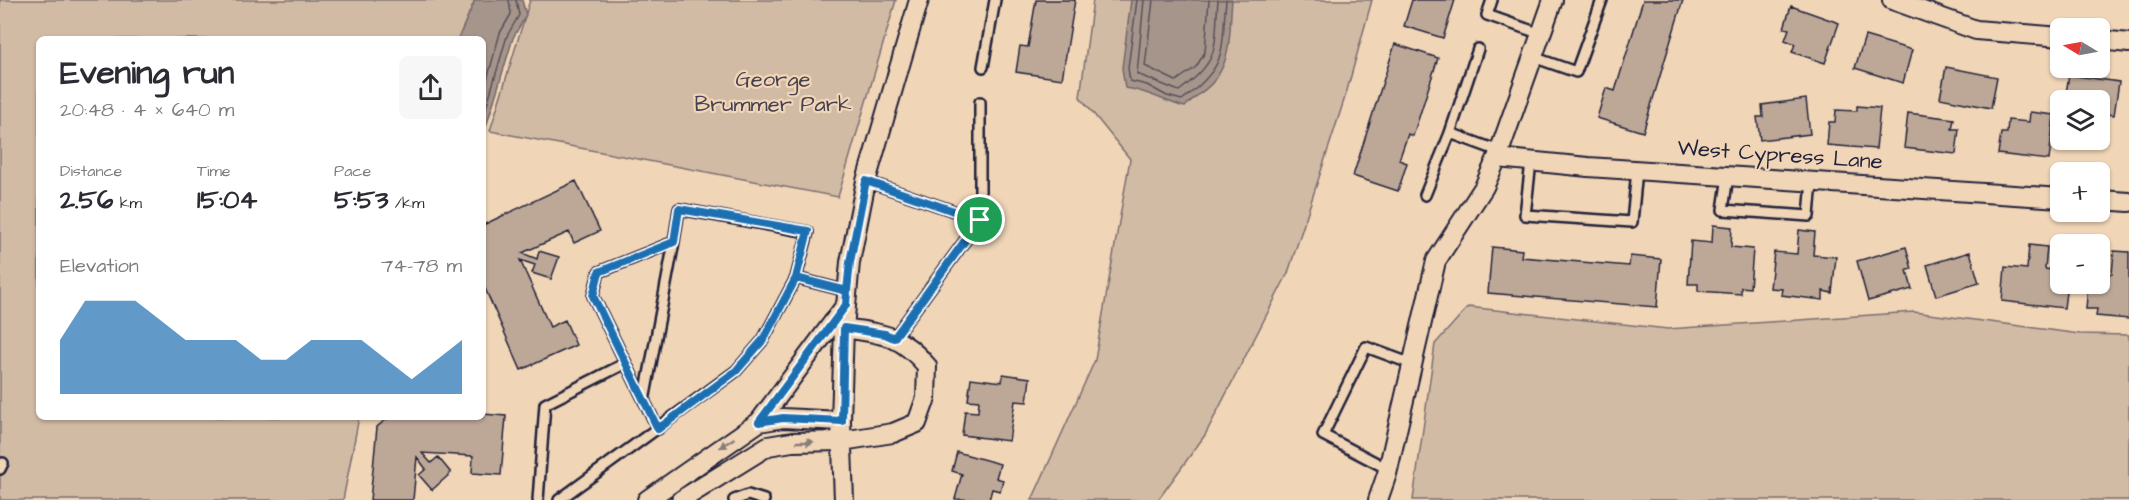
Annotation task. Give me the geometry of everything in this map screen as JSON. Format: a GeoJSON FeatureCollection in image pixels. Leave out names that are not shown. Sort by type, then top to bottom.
{"type":"FeatureCollection","features":[{"type":"Feature","properties":{"kind":"street"},"geometry":{"type":"LineString","coordinates":[[844,500],[842,421],[844,328],[850,262],[866,181],[919,0]]}},
{"type":"Feature","properties":{"kind":"street"},"geometry":{"type":"LineString","coordinates":[[1378,500],[1388,469],[1436,261],[1459,229],[1484,187],[1498,155],[1552,0]]}},
{"type":"Feature","properties":{"kind":"street"},"geometry":{"type":"LineString","coordinates":[[1892,0],[1976,30],[2050,36]]}},
{"type":"Feature","properties":{"kind":"street"},"geometry":{"type":"LineString","coordinates":[[2110,41],[2129,43]]}},
{"type":"Feature","properties":{"kind":"street","name":"West Cypress Lane"},"geometry":{"type":"LineString","coordinates":[[1498,155],[1531,162],[2050,197]]}},
{"type":"Feature","properties":{"kind":"street"},"geometry":{"type":"LineString","coordinates":[[2110,201],[2129,202]]}},
{"type":"Feature","properties":{"kind":"street"},"geometry":{"type":"LineString","coordinates":[[648,500],[759,422],[846,298]]}},
{"type":"Feature","properties":{"kind":"street"},"geometry":{"type":"LineString","coordinates":[[681,500],[699,495],[768,446],[792,442],[842,441],[893,433],[917,423],[926,399],[927,366],[910,347],[894,338],[885,334],[844,328]]}},
{"type":"Feature","properties":{"kind":"street"},"geometry":{"type":"LineString","coordinates":[[759,422],[783,418],[842,421]]}},
{"type":"Feature","properties":{"kind":"lane"},"geometry":{"type":"LineString","coordinates":[[983,67],[995,0]]}},
{"type":"Feature","properties":{"kind":"lane"},"geometry":{"type":"LineString","coordinates":[[1492,0],[1487,15],[1541,34]]}},
{"type":"Feature","properties":{"kind":"lane"},"geometry":{"type":"LineString","coordinates":[[1533,57],[1576,72],[1602,0]]}},
{"type":"Feature","properties":{"kind":"lane"},"geometry":{"type":"LineString","coordinates":[[1425,195],[1450,133],[1478,49]]}},
{"type":"Feature","properties":{"kind":"lane"},"geometry":{"type":"LineString","coordinates":[[894,338],[980,220],[980,102]]}},
{"type":"Feature","properties":{"kind":"lane"},"geometry":{"type":"LineString","coordinates":[[1450,133],[1498,155]]}},
{"type":"Feature","properties":{"kind":"lane"},"geometry":{"type":"LineString","coordinates":[[1531,162],[1525,215],[1632,222],[1637,170]]}},
{"type":"Feature","properties":{"kind":"lane"},"geometry":{"type":"LineString","coordinates":[[1728,176],[1724,210],[1809,216],[1812,181]]}},
{"type":"Feature","properties":{"kind":"lane"},"geometry":{"type":"LineString","coordinates":[[866,181],[980,220]]}},
{"type":"Feature","properties":{"kind":"lane"},"geometry":{"type":"LineString","coordinates":[[559,500],[736,371],[763,340],[796,278],[808,231],[679,209],[644,401]]}},
{"type":"Feature","properties":{"kind":"lane"},"geometry":{"type":"LineString","coordinates":[[658,429],[593,296],[599,272],[674,242]]}},
{"type":"Feature","properties":{"kind":"lane"},"geometry":{"type":"LineString","coordinates":[[796,278],[846,298]]}},
{"type":"Feature","properties":{"kind":"lane"},"geometry":{"type":"LineString","coordinates":[[1388,469],[1323,435],[1366,347],[1412,364]]}},
{"type":"Feature","properties":{"kind":"lane"},"geometry":{"type":"LineString","coordinates":[[538,500],[545,404],[626,363]]}},
{"type":"Feature","properties":{"kind":"lane"},"geometry":{"type":"LineString","coordinates":[[687,472],[699,495]]}},
{"type":"Feature","properties":{"kind":"lane"},"geometry":{"type":"LineString","coordinates":[[734,500],[748,495],[764,500]]}},
{"type":"Feature","properties":{"kind":"green space"},"geometry":{"type":"Polygon","coordinates":[[[0,0],[475,0],[459,36],[36,36],[36,420],[358,420],[343,500],[0,500],[0,0]]]}},
{"type":"Feature","properties":{"kind":"green space","name":"George Brummer Park"},"geometry":{"type":"Polygon","coordinates":[[[530,0],[896,0],[838,197],[490,131],[530,0]]]}},
{"type":"Feature","properties":{"kind":"green space"},"geometry":{"type":"Polygon","coordinates":[[[1093,0],[1372,0],[1346,94],[1288,273],[1205,435],[1158,500],[1032,500],[1095,360],[1130,159],[1080,97],[1093,0]]]}},
{"type":"Feature","properties":{"kind":"green space"},"geometry":{"type":"Polygon","coordinates":[[[1468,307],[1668,329],[1914,312],[2080,334],[2129,335],[2129,500],[1413,500],[1435,344],[1468,307]]]}},
{"type":"Feature","properties":{"kind":"water"},"geometry":{"type":"Polygon","coordinates":[[[475,0],[522,0],[526,15],[513,38],[486,127],[486,36],[459,36],[475,0]]]}},
{"type":"Feature","properties":{"kind":"water"},"geometry":{"type":"Polygon","coordinates":[[[1131,0],[1232,0],[1229,43],[1224,63],[1210,85],[1185,107],[1141,91],[1125,88],[1122,68],[1131,0]]]}},
{"type":"Feature","properties":{"kind":"building"},"geometry":{"type":"Polygon","coordinates":[[[1036,0],[1075,0],[1062,79],[1016,72],[1020,46],[1028,47],[1036,0]]]}},
{"type":"Feature","properties":{"kind":"building"},"geometry":{"type":"Polygon","coordinates":[[[1412,0],[1455,0],[1443,38],[1404,26],[1412,0]]]}},
{"type":"Feature","properties":{"kind":"building"},"geometry":{"type":"Polygon","coordinates":[[[1643,0],[1683,0],[1643,132],[1597,118],[1606,88],[1615,91],[1643,0]]]}},
{"type":"Feature","properties":{"kind":"building"},"geometry":{"type":"Polygon","coordinates":[[[1791,6],[1839,23],[1825,63],[1792,52],[1795,44],[1785,40],[1789,29],[1784,28],[1791,6]]]}},
{"type":"Feature","properties":{"kind":"building"},"geometry":{"type":"Polygon","coordinates":[[[1865,36],[1912,50],[1903,83],[1855,68],[1865,36]]]}},
{"type":"Feature","properties":{"kind":"building"},"geometry":{"type":"Polygon","coordinates":[[[1395,44],[1438,58],[1413,136],[1408,134],[1399,160],[1407,163],[1398,191],[1353,176],[1395,44]]]}},
{"type":"Feature","properties":{"kind":"building"},"geometry":{"type":"Polygon","coordinates":[[[1946,67],[1997,77],[1991,108],[1940,98],[1946,67]]]}},
{"type":"Feature","properties":{"kind":"building"},"geometry":{"type":"Polygon","coordinates":[[[2068,78],[2119,82],[2114,115],[2110,114],[2110,90],[2066,90],[2068,78]]]}},
{"type":"Feature","properties":{"kind":"building"},"geometry":{"type":"Polygon","coordinates":[[[1806,99],[1810,134],[1760,140],[1757,117],[1763,117],[1762,105],[1806,99]]]}},
{"type":"Feature","properties":{"kind":"building"},"geometry":{"type":"Polygon","coordinates":[[[1857,106],[1880,108],[1876,149],[1827,145],[1829,122],[1835,122],[1836,110],[1857,111],[1857,106]]]}},
{"type":"Feature","properties":{"kind":"building"},"geometry":{"type":"Polygon","coordinates":[[[2030,112],[2050,114],[2049,160],[1998,154],[2001,133],[2007,133],[2008,120],[2029,122],[2030,112]]]}},
{"type":"Feature","properties":{"kind":"building"},"geometry":{"type":"Polygon","coordinates":[[[1908,113],[1954,119],[1952,129],[1959,129],[1956,154],[1904,148],[1908,113]]]}},
{"type":"Feature","properties":{"kind":"building"},"geometry":{"type":"Polygon","coordinates":[[[576,181],[600,231],[574,243],[569,232],[522,253],[537,259],[539,251],[559,257],[551,279],[532,273],[535,265],[520,260],[550,327],[565,320],[576,345],[521,370],[486,291],[486,224],[576,181]]]}},
{"type":"Feature","properties":{"kind":"building"},"geometry":{"type":"Polygon","coordinates":[[[1713,225],[1732,227],[1731,247],[1753,249],[1750,288],[1741,287],[1741,294],[1698,291],[1698,284],[1688,284],[1691,241],[1712,243],[1713,225]]]}},
{"type":"Feature","properties":{"kind":"building"},"geometry":{"type":"Polygon","coordinates":[[[1799,230],[1815,232],[1813,255],[1836,257],[1832,293],[1823,291],[1823,300],[1781,295],[1782,289],[1770,288],[1774,252],[1797,254],[1799,230]]]}},
{"type":"Feature","properties":{"kind":"building"},"geometry":{"type":"Polygon","coordinates":[[[2029,245],[2047,247],[2045,269],[2050,270],[2050,294],[2066,294],[2064,308],[2002,301],[2005,267],[2027,269],[2029,245]]]}},
{"type":"Feature","properties":{"kind":"building"},"geometry":{"type":"Polygon","coordinates":[[[1492,247],[1522,250],[1521,257],[1629,266],[1630,256],[1661,259],[1657,307],[1488,293],[1492,247]]]}},
{"type":"Feature","properties":{"kind":"building"},"geometry":{"type":"Polygon","coordinates":[[[1906,247],[1912,269],[1907,270],[1912,289],[1868,301],[1857,261],[1906,247]]]}},
{"type":"Feature","properties":{"kind":"building"},"geometry":{"type":"Polygon","coordinates":[[[2114,251],[2129,252],[2129,319],[2096,316],[2097,309],[2086,309],[2087,294],[2110,294],[2110,274],[2112,274],[2114,251]]]}},
{"type":"Feature","properties":{"kind":"building"},"geometry":{"type":"Polygon","coordinates":[[[1970,252],[1979,283],[1936,296],[1927,265],[1970,252]]]}},
{"type":"Feature","properties":{"kind":"building"},"geometry":{"type":"Polygon","coordinates":[[[1003,374],[1030,378],[1027,402],[1015,401],[1009,441],[962,435],[965,411],[978,412],[979,401],[968,400],[971,378],[1002,382],[1003,374]]]}},
{"type":"Feature","properties":{"kind":"building"},"geometry":{"type":"Polygon","coordinates":[[[486,414],[506,416],[501,475],[472,473],[473,456],[422,453],[431,463],[438,457],[451,473],[432,490],[419,475],[426,469],[417,457],[413,500],[370,500],[377,427],[385,420],[486,420],[486,414]]]}},
{"type":"Feature","properties":{"kind":"building"},"geometry":{"type":"Polygon","coordinates":[[[957,452],[1000,464],[996,478],[1003,480],[1000,491],[992,489],[989,500],[955,499],[962,474],[952,471],[957,452]]]}},
{"type":"Feature","properties":{"kind":"route"},"geometry":{"type":"LineString","coordinates":[[980,220],[866,181],[850,262],[847,291],[796,278],[763,340],[736,371],[658,429],[593,296],[599,272],[674,242],[679,209],[808,231],[796,278],[847,291],[846,305],[759,422],[783,418],[842,421],[844,328],[885,334],[894,338],[909,314],[980,220]]}}]}
